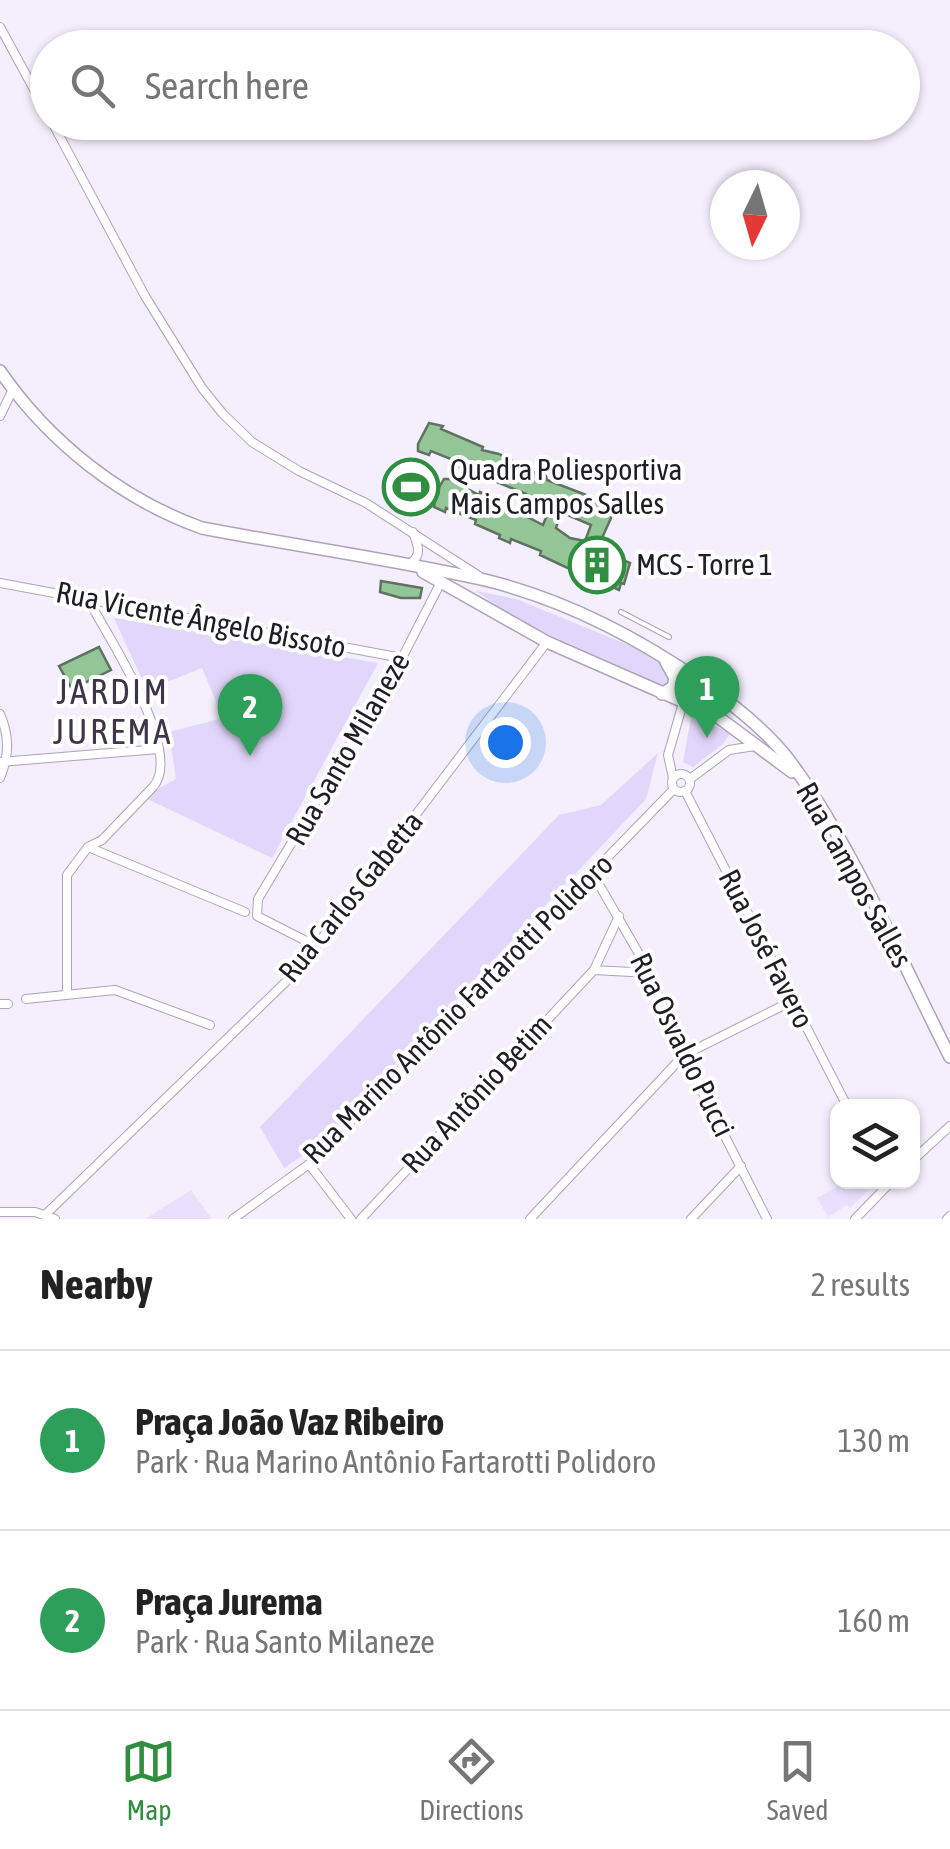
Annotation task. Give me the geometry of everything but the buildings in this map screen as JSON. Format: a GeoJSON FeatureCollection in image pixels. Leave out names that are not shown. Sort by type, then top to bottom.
{"type":"FeatureCollection","features":[{"type":"Feature","properties":{"kind":"main road"},"geometry":{"type":"LineString","coordinates":[[0,371],[88,466],[173,517],[202,528],[412,567],[547,642],[718,717],[802,780]]}},
{"type":"Feature","properties":{"kind":"main road","name":"Rua Campos Salles"},"geometry":{"type":"LineString","coordinates":[[412,567],[487,581],[578,612],[651,649],[736,709],[783,752],[802,780],[844,850],[950,1057]]}},
{"type":"Feature","properties":{"kind":"main road","name":"Rua Campos Salles"},"geometry":{"type":"LineString","coordinates":[[441,582],[462,581],[527,594]]}},
{"type":"Feature","properties":{"kind":"main road"},"geometry":{"type":"LineString","coordinates":[[651,649],[670,666],[675,678],[673,687],[662,694]]}},
{"type":"Feature","properties":{"kind":"main road"},"geometry":{"type":"LineString","coordinates":[[682,702],[693,688],[716,692]]}},
{"type":"Feature","properties":{"kind":"main road"},"geometry":{"type":"LineString","coordinates":[[736,709],[738,729]]}},
{"type":"Feature","properties":{"kind":"street"},"geometry":{"type":"LineString","coordinates":[[0,27],[30,81]]}},
{"type":"Feature","properties":{"kind":"street"},"geometry":{"type":"LineString","coordinates":[[62,140],[145,296],[202,388],[223,414],[252,442],[413,532],[487,581]]}},
{"type":"Feature","properties":{"kind":"street"},"geometry":{"type":"LineString","coordinates":[[0,416],[13,389]]}},
{"type":"Feature","properties":{"kind":"street"},"geometry":{"type":"LineString","coordinates":[[412,567],[419,549],[413,532]]}},
{"type":"Feature","properties":{"kind":"street","name":"Rua Santo Milaneze"},"geometry":{"type":"LineString","coordinates":[[316,946],[257,916],[258,899],[402,658],[441,582]]}},
{"type":"Feature","properties":{"kind":"street","name":"Rua Vicente Ângelo Bissoto"},"geometry":{"type":"LineString","coordinates":[[0,583],[402,658]]}},
{"type":"Feature","properties":{"kind":"street"},"geometry":{"type":"LineString","coordinates":[[67,994],[67,875],[88,847],[102,840],[160,780],[159,749],[142,698],[86,598]]}},
{"type":"Feature","properties":{"kind":"street","name":"Rua Carlos Gabetta"},"geometry":{"type":"LineString","coordinates":[[50,1216],[296,971],[547,642]]}},
{"type":"Feature","properties":{"kind":"street"},"geometry":{"type":"LineString","coordinates":[[682,702],[667,763],[674,789],[685,791],[690,779],[730,750],[758,745]]}},
{"type":"Feature","properties":{"kind":"street"},"geometry":{"type":"LineString","coordinates":[[0,714],[7,736],[0,778]]}},
{"type":"Feature","properties":{"kind":"street"},"geometry":{"type":"LineString","coordinates":[[730,750],[738,729]]}},
{"type":"Feature","properties":{"kind":"street"},"geometry":{"type":"LineString","coordinates":[[4,762],[159,749]]}},
{"type":"Feature","properties":{"kind":"street"},"geometry":{"type":"LineString","coordinates":[[673,778],[682,773],[690,779]]}},
{"type":"Feature","properties":{"kind":"street","name":"Rua Marino Antônio Fartarotti Polidoro"},"geometry":{"type":"LineString","coordinates":[[234,1219],[308,1164],[674,789]]}},
{"type":"Feature","properties":{"kind":"street","name":"Rua José Favero"},"geometry":{"type":"LineString","coordinates":[[685,791],[843,1099]]}},
{"type":"Feature","properties":{"kind":"street"},"geometry":{"type":"LineString","coordinates":[[88,847],[245,912]]}},
{"type":"Feature","properties":{"kind":"street","name":"Rua Osvaldo Pucci"},"geometry":{"type":"LineString","coordinates":[[593,874],[650,973],[684,1055],[766,1219]]}},
{"type":"Feature","properties":{"kind":"street","name":"Rua Antônio Betim"},"geometry":{"type":"LineString","coordinates":[[360,1219],[594,970],[620,916]]}},
{"type":"Feature","properties":{"kind":"street"},"geometry":{"type":"LineString","coordinates":[[594,970],[650,973]]}},
{"type":"Feature","properties":{"kind":"street"},"geometry":{"type":"LineString","coordinates":[[26,999],[126,992],[210,1025]]}},
{"type":"Feature","properties":{"kind":"street"},"geometry":{"type":"LineString","coordinates":[[530,1219],[684,1055],[792,1001]]}},
{"type":"Feature","properties":{"kind":"street"},"geometry":{"type":"LineString","coordinates":[[920,1154],[950,1126]]}},
{"type":"Feature","properties":{"kind":"street"},"geometry":{"type":"LineString","coordinates":[[308,1164],[351,1219]]}},
{"type":"Feature","properties":{"kind":"street"},"geometry":{"type":"LineString","coordinates":[[691,1219],[741,1166]]}},
{"type":"Feature","properties":{"kind":"street"},"geometry":{"type":"LineString","coordinates":[[855,1219],[883,1189]]}},
{"type":"Feature","properties":{"kind":"street"},"geometry":{"type":"LineString","coordinates":[[0,1212],[50,1216]]}},
{"type":"Feature","properties":{"kind":"lane"},"geometry":{"type":"LineString","coordinates":[[621,612],[669,637]]}},
{"type":"Feature","properties":{"kind":"shaded area"},"geometry":{"type":"Polygon","coordinates":[[[476,591],[516,599],[653,655],[675,678],[667,687],[520,622],[476,591]]]}},
{"type":"Feature","properties":{"kind":"shaded area"},"geometry":{"type":"Polygon","coordinates":[[[114,618],[378,663],[272,858],[143,797],[176,779],[169,732],[223,718],[202,668],[147,690],[114,618]]]}},
{"type":"Feature","properties":{"kind":"shaded area"},"geometry":{"type":"Polygon","coordinates":[[[691,718],[731,732],[723,744],[693,767],[683,762],[691,718]]]}},
{"type":"Feature","properties":{"kind":"shaded area"},"geometry":{"type":"Polygon","coordinates":[[[658,753],[646,799],[321,1143],[284,1168],[260,1127],[559,815],[601,805],[658,753]]]}},
{"type":"Feature","properties":{"kind":"shaded area"},"geometry":{"type":"Polygon","coordinates":[[[833,1189],[870,1189],[850,1208],[847,1205],[828,1217],[817,1198],[833,1189]]]}},
{"type":"Feature","properties":{"kind":"shaded area"},"geometry":{"type":"Polygon","coordinates":[[[191,1190],[212,1219],[145,1219],[191,1190]]]}},
{"type":"Feature","properties":{"kind":"place","name":"Quadra Poliesportiva Mais Campos Salles"},"geometry":{"type":"Point","coordinates":[411,487]}},
{"type":"Feature","properties":{"kind":"place","name":"MCS - Torre 1"},"geometry":{"type":"Point","coordinates":[597,565]}},
{"type":"Feature","properties":{"kind":"place","name":"Praça João Vaz Ribeiro"},"geometry":{"type":"Point","coordinates":[707,738]}},
{"type":"Feature","properties":{"kind":"place","name":"Praça Jurema"},"geometry":{"type":"Point","coordinates":[250,756]}},
{"type":"Feature","properties":{"kind":"district","name":"JARDIM JUREMA"},"geometry":{"type":"Point","coordinates":[113,712]}}]}
